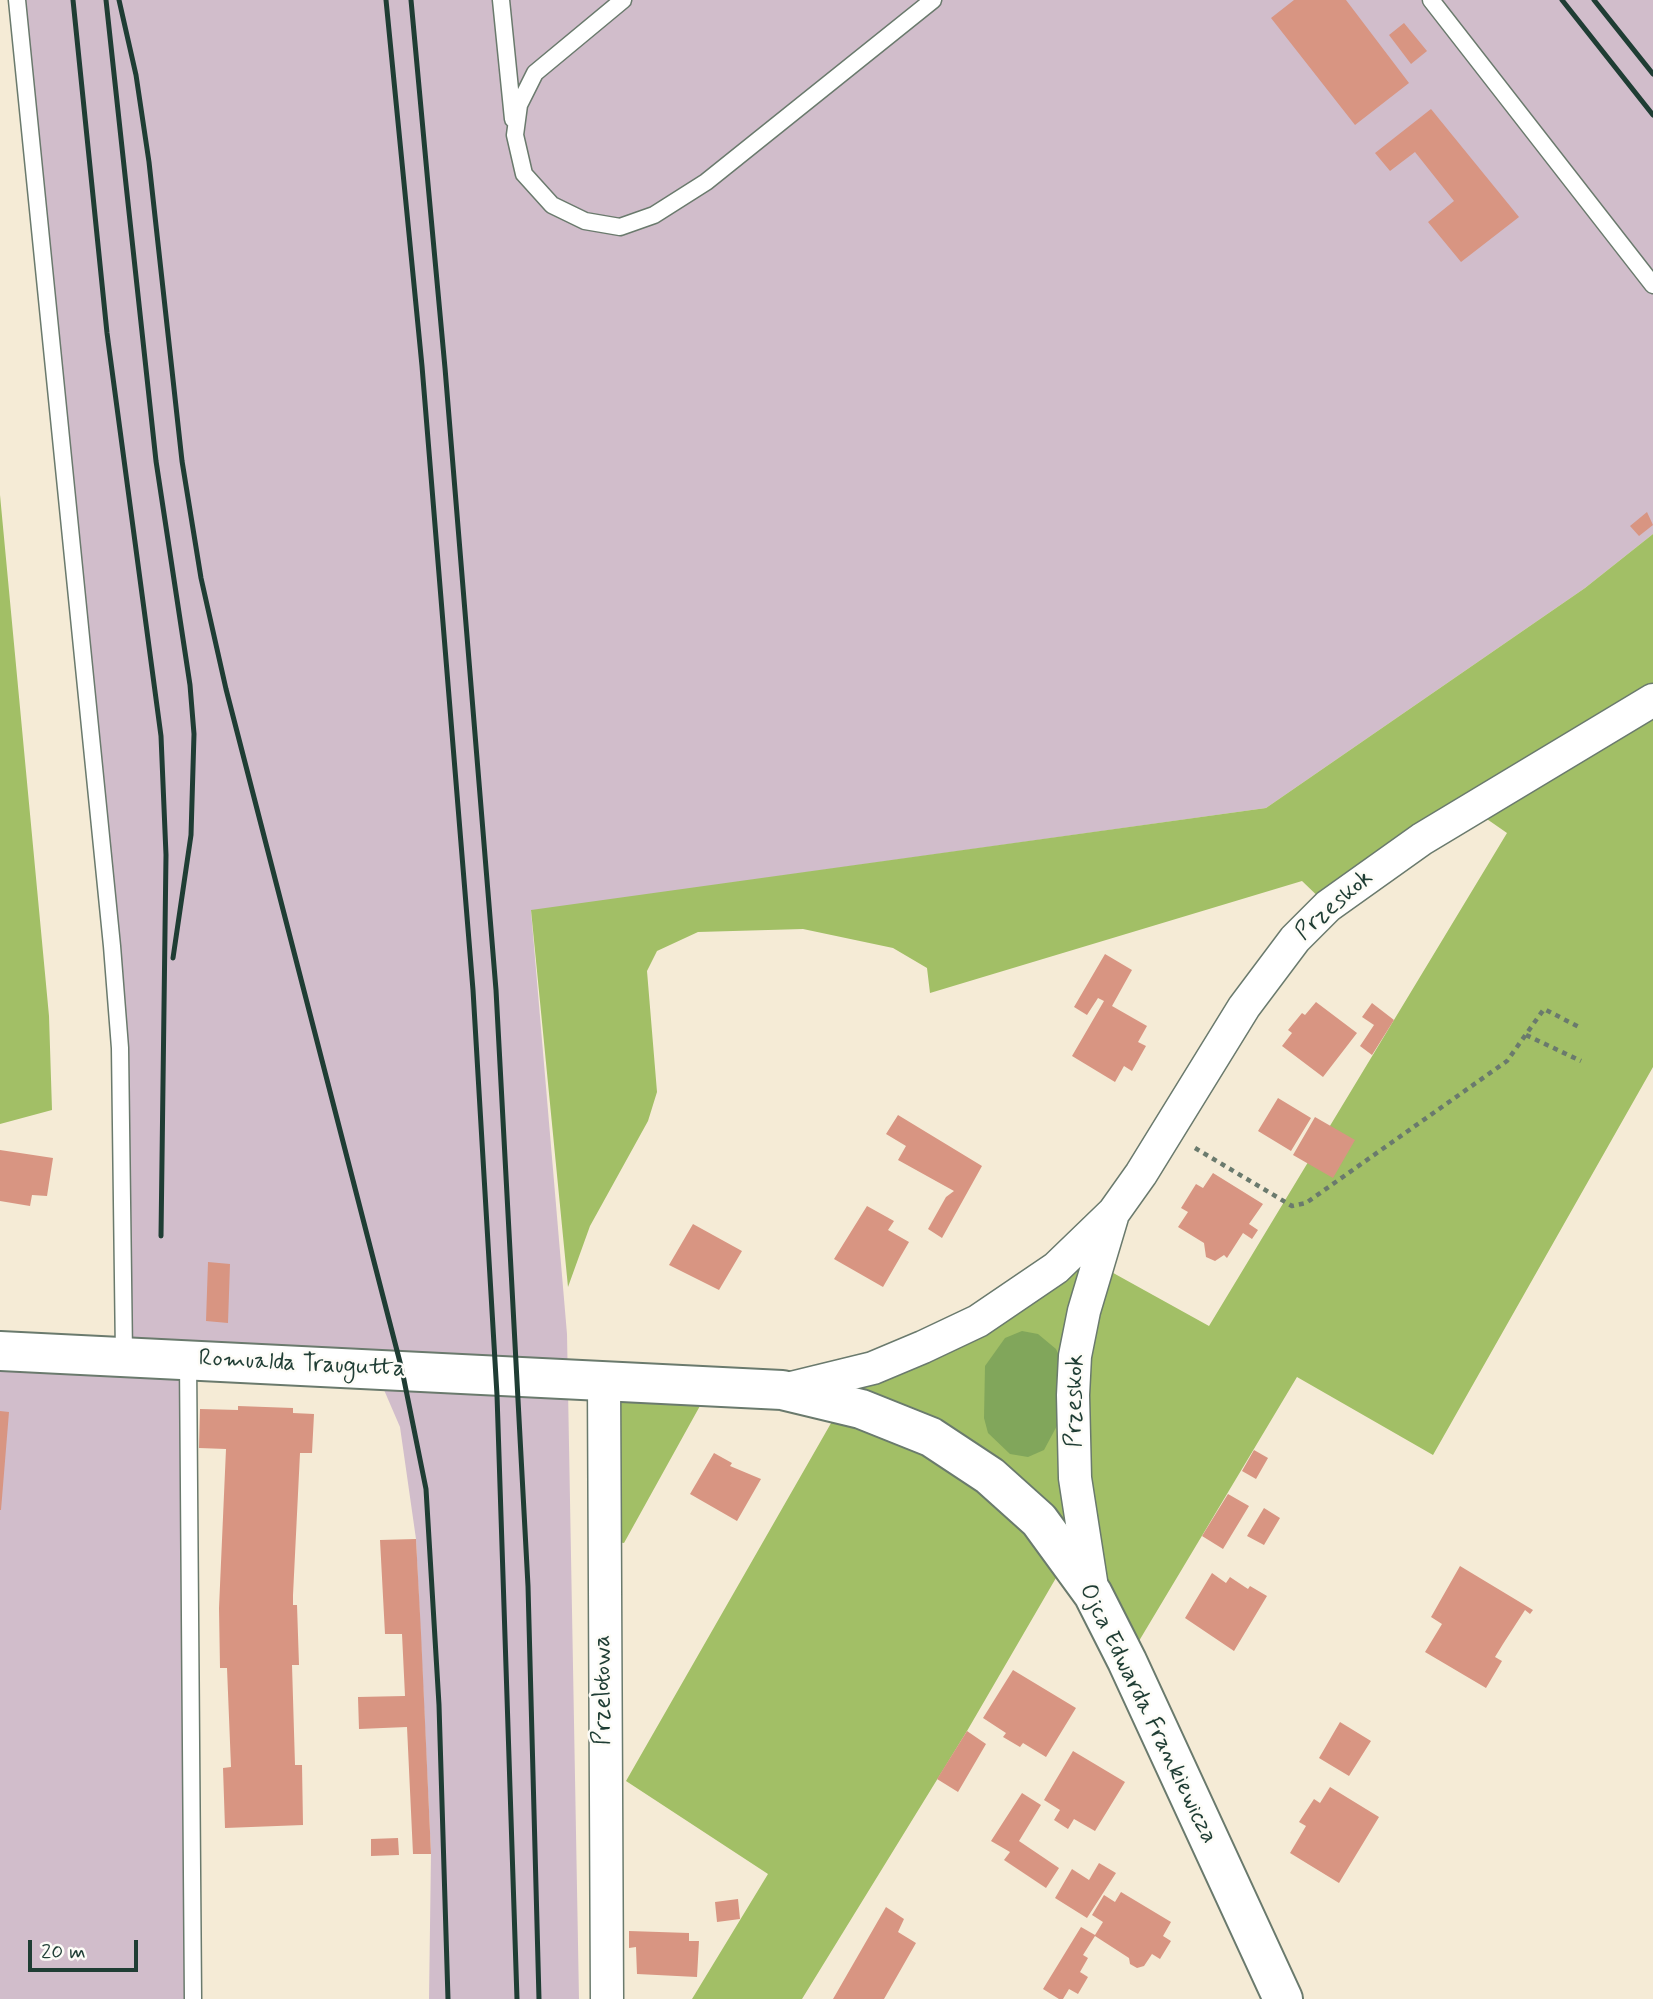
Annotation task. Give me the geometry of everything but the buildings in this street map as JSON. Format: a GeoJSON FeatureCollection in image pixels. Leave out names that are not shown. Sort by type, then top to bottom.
{"type":"FeatureCollection","features":[{"type":"Feature","properties":{"kind":"street","name":"Przeskok"},"geometry":{"type":"LineString","coordinates":[[782,1390],[873,1368],[978,1321],[1056,1268],[1114,1212],[1252,996],[1295,939],[1328,906],[1422,839],[1653,700]]}},
{"type":"Feature","properties":{"kind":"street","name":"Przeskok"},"geometry":{"type":"LineString","coordinates":[[1093,1594],[1075,1478],[1075,1356],[1084,1311],[1114,1212]]}},
{"type":"Feature","properties":{"kind":"street","name":"Romualda Traugutta"},"geometry":{"type":"LineString","coordinates":[[0,1351],[124,1355],[604,1381]]}},
{"type":"Feature","properties":{"kind":"street","name":"Ojca Edwarda Frankiewicza"},"geometry":{"type":"LineString","coordinates":[[604,1381],[782,1390],[825,1398],[898,1421],[967,1459],[1039,1520],[1093,1594],[1116,1638],[1283,1999]]}},
{"type":"Feature","properties":{"kind":"street","name":"Przelotowa"},"geometry":{"type":"LineString","coordinates":[[604,1381],[607,1999]]}},
{"type":"Feature","properties":{"kind":"lane"},"geometry":{"type":"LineString","coordinates":[[17,0],[113,946],[120,1048],[124,1355]]}},
{"type":"Feature","properties":{"kind":"lane"},"geometry":{"type":"LineString","coordinates":[[501,0],[515,135],[524,174],[552,205],[585,221],[620,227],[654,215],[706,182],[933,0]]}},
{"type":"Feature","properties":{"kind":"lane"},"geometry":{"type":"LineString","coordinates":[[515,135],[519,105],[536,73],[623,0]]}},
{"type":"Feature","properties":{"kind":"lane"},"geometry":{"type":"LineString","coordinates":[[1431,0],[1653,285]]}},
{"type":"Feature","properties":{"kind":"lane"},"geometry":{"type":"LineString","coordinates":[[188,1359],[193,1999]]}},
{"type":"Feature","properties":{"kind":"path"},"geometry":{"type":"LineString","coordinates":[[1167,1131],[1292,1206],[1306,1203],[1507,1062],[1545,1009],[1581,1028]]}},
{"type":"Feature","properties":{"kind":"path"},"geometry":{"type":"LineString","coordinates":[[1526,1035],[1581,1061]]}},
{"type":"Feature","properties":{"kind":"shaded area"},"geometry":{"type":"Polygon","coordinates":[[[17,0],[1653,0],[1653,534],[1585,588],[1266,808],[531,911],[567,1334],[579,1999],[429,1999],[431,1854],[416,1539],[400,1427],[375,1369],[188,1359],[193,1999],[0,1999],[0,1351],[123,1355],[120,1048],[17,0]]]}},
{"type":"Feature","properties":{"kind":"green space"},"geometry":{"type":"Polygon","coordinates":[[[0,495],[49,1016],[52,1110],[0,1124],[0,495]]]}},
{"type":"Feature","properties":{"kind":"green space"},"geometry":{"type":"Polygon","coordinates":[[[1653,534],[1653,1067],[1433,1455],[1297,1377],[1127,1661],[1067,1559],[967,1731],[802,1999],[692,1999],[768,1874],[626,1781],[842,1404],[873,1368],[1056,1268],[1097,1264],[1209,1326],[1507,833],[1471,808],[1328,906],[1302,881],[930,993],[927,968],[893,948],[803,929],[698,932],[657,951],[647,971],[657,1092],[648,1121],[590,1226],[568,1287],[531,910],[1266,808],[1585,588],[1653,534]]]}},
{"type":"Feature","properties":{"kind":"green space"},"geometry":{"type":"Polygon","coordinates":[[[1022,1331],[1038,1334],[1056,1349],[1061,1360],[1059,1422],[1044,1450],[1028,1457],[1010,1454],[988,1433],[984,1418],[985,1366],[1005,1338],[1022,1331]]]}},
{"type":"Feature","properties":{"kind":"green space"},"geometry":{"type":"Polygon","coordinates":[[[604,1381],[711,1386],[624,1543],[604,1540],[604,1381]]]}},
{"type":"Feature","properties":{"kind":"railway"},"geometry":{"type":"LineString","coordinates":[[73,0],[107,333],[161,736],[166,855],[161,1236]]}},
{"type":"Feature","properties":{"kind":"railway"},"geometry":{"type":"LineString","coordinates":[[106,0],[156,461],[190,685],[194,734],[191,835],[173,958]]}},
{"type":"Feature","properties":{"kind":"railway"},"geometry":{"type":"LineString","coordinates":[[119,0],[136,75],[149,162],[182,461],[201,578],[226,689],[402,1370],[426,1489],[439,1705],[448,1999]]}},
{"type":"Feature","properties":{"kind":"railway"},"geometry":{"type":"LineString","coordinates":[[386,0],[422,366],[473,990],[497,1395],[517,1999]]}},
{"type":"Feature","properties":{"kind":"railway"},"geometry":{"type":"LineString","coordinates":[[411,0],[445,368],[496,990],[528,1586],[539,1999]]}},
{"type":"Feature","properties":{"kind":"railway"},"geometry":{"type":"LineString","coordinates":[[1562,0],[1653,115]]}},
{"type":"Feature","properties":{"kind":"railway"},"geometry":{"type":"LineString","coordinates":[[1594,0],[1653,74]]}}]}
